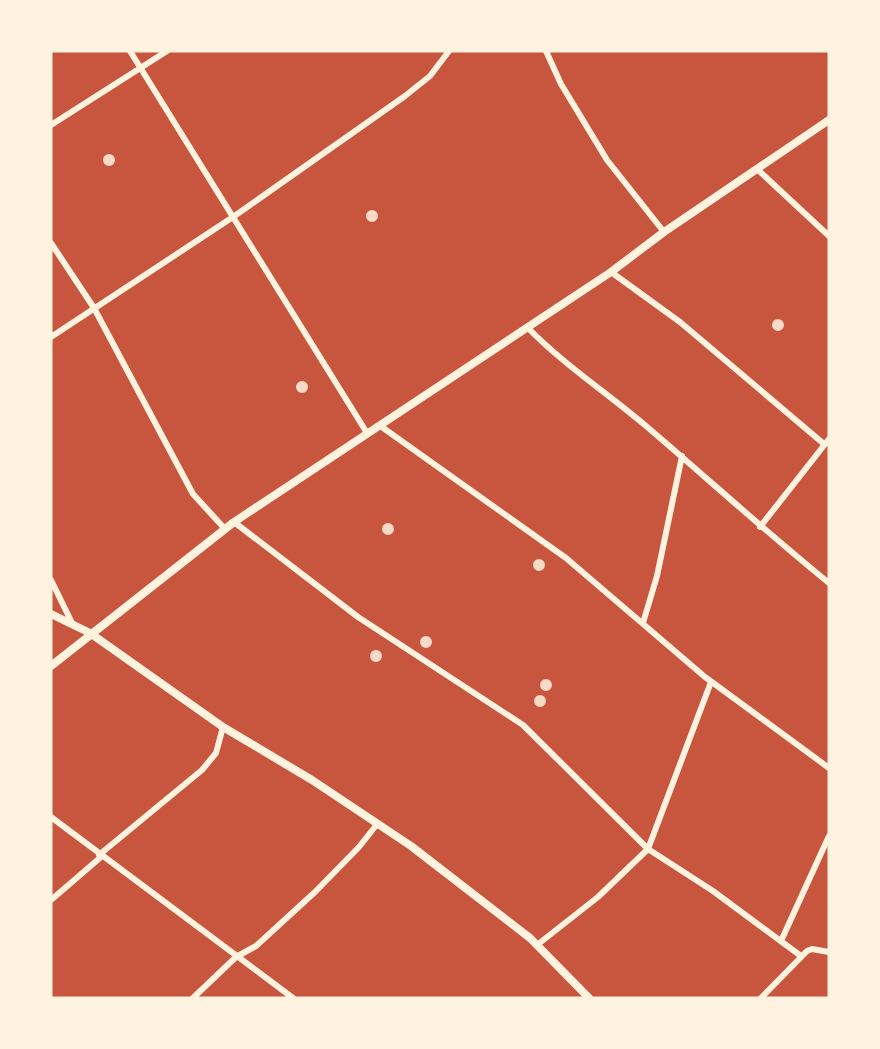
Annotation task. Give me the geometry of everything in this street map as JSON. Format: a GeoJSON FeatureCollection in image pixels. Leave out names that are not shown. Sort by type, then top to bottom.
{"type":"FeatureCollection","features":[{"type":"Feature","properties":{"kind":"street"},"geometry":{"type":"LineString","coordinates":[[130,51],[367,433]]}},
{"type":"Feature","properties":{"kind":"street"},"geometry":{"type":"LineString","coordinates":[[51,125],[167,51]]}},
{"type":"Feature","properties":{"kind":"street"},"geometry":{"type":"LineString","coordinates":[[51,337],[233,217],[418,87],[450,51]]}},
{"type":"Feature","properties":{"kind":"street"},"geometry":{"type":"LineString","coordinates":[[546,51],[561,84],[607,160],[664,232]]}},
{"type":"Feature","properties":{"kind":"street"},"geometry":{"type":"LineString","coordinates":[[51,666],[90,633],[234,522],[380,424],[462,373],[829,120]]}},
{"type":"Feature","properties":{"kind":"street"},"geometry":{"type":"LineString","coordinates":[[757,169],[829,236]]}},
{"type":"Feature","properties":{"kind":"street"},"geometry":{"type":"LineString","coordinates":[[51,243],[94,308],[193,494],[225,529]]}},
{"type":"Feature","properties":{"kind":"street"},"geometry":{"type":"LineString","coordinates":[[611,272],[680,322],[827,442],[760,526]]}},
{"type":"Feature","properties":{"kind":"street"},"geometry":{"type":"LineString","coordinates":[[526,327],[565,363],[620,404],[829,583]]}},
{"type":"Feature","properties":{"kind":"street"},"geometry":{"type":"LineString","coordinates":[[380,424],[566,558],[711,682],[829,768]]}},
{"type":"Feature","properties":{"kind":"street"},"geometry":{"type":"LineString","coordinates":[[643,623],[657,576],[682,456]]}},
{"type":"Feature","properties":{"kind":"street"},"geometry":{"type":"LineString","coordinates":[[234,522],[358,617],[523,725],[648,849],[801,956]]}},
{"type":"Feature","properties":{"kind":"street"},"geometry":{"type":"LineString","coordinates":[[51,580],[74,625]]}},
{"type":"Feature","properties":{"kind":"street"},"geometry":{"type":"LineString","coordinates":[[51,614],[90,633],[223,727],[378,823],[471,890],[537,945],[589,998]]}},
{"type":"Feature","properties":{"kind":"street"},"geometry":{"type":"LineString","coordinates":[[537,945],[598,897],[648,849],[711,682]]}},
{"type":"Feature","properties":{"kind":"street"},"geometry":{"type":"LineString","coordinates":[[51,900],[202,770],[216,753],[223,727]]}},
{"type":"Feature","properties":{"kind":"street"},"geometry":{"type":"LineString","coordinates":[[51,818],[293,998]]}},
{"type":"Feature","properties":{"kind":"street"},"geometry":{"type":"LineString","coordinates":[[193,998],[236,957],[256,946],[315,892],[359,847],[378,823]]}},
{"type":"Feature","properties":{"kind":"street"},"geometry":{"type":"LineString","coordinates":[[781,940],[829,836]]}},
{"type":"Feature","properties":{"kind":"street"},"geometry":{"type":"LineString","coordinates":[[761,998],[801,956],[812,949],[829,952]]}},
{"type":"Feature","properties":{"kind":"building"},"geometry":{"type":"Polygon","coordinates":[[[111,154],[115,160],[111,166],[107,166],[103,158],[111,154]]]}},
{"type":"Feature","properties":{"kind":"building"},"geometry":{"type":"Polygon","coordinates":[[[374,210],[378,216],[374,222],[370,222],[366,214],[374,210]]]}},
{"type":"Feature","properties":{"kind":"building"},"geometry":{"type":"Polygon","coordinates":[[[780,319],[784,325],[780,331],[776,331],[772,323],[780,319]]]}},
{"type":"Feature","properties":{"kind":"building"},"geometry":{"type":"Polygon","coordinates":[[[304,381],[308,387],[304,393],[300,393],[296,385],[304,381]]]}},
{"type":"Feature","properties":{"kind":"building"},"geometry":{"type":"Polygon","coordinates":[[[390,523],[394,529],[390,535],[386,535],[382,527],[390,523]]]}},
{"type":"Feature","properties":{"kind":"building"},"geometry":{"type":"Polygon","coordinates":[[[541,559],[545,565],[541,571],[537,571],[533,563],[541,559]]]}},
{"type":"Feature","properties":{"kind":"building"},"geometry":{"type":"Polygon","coordinates":[[[428,636],[432,642],[428,648],[424,648],[420,640],[428,636]]]}},
{"type":"Feature","properties":{"kind":"building"},"geometry":{"type":"Polygon","coordinates":[[[378,650],[382,656],[378,662],[374,662],[370,654],[378,650]]]}},
{"type":"Feature","properties":{"kind":"building"},"geometry":{"type":"Polygon","coordinates":[[[548,679],[552,685],[548,691],[544,691],[540,683],[548,679]]]}},
{"type":"Feature","properties":{"kind":"building"},"geometry":{"type":"Polygon","coordinates":[[[542,695],[546,701],[542,707],[538,707],[534,699],[542,695]]]}}]}
